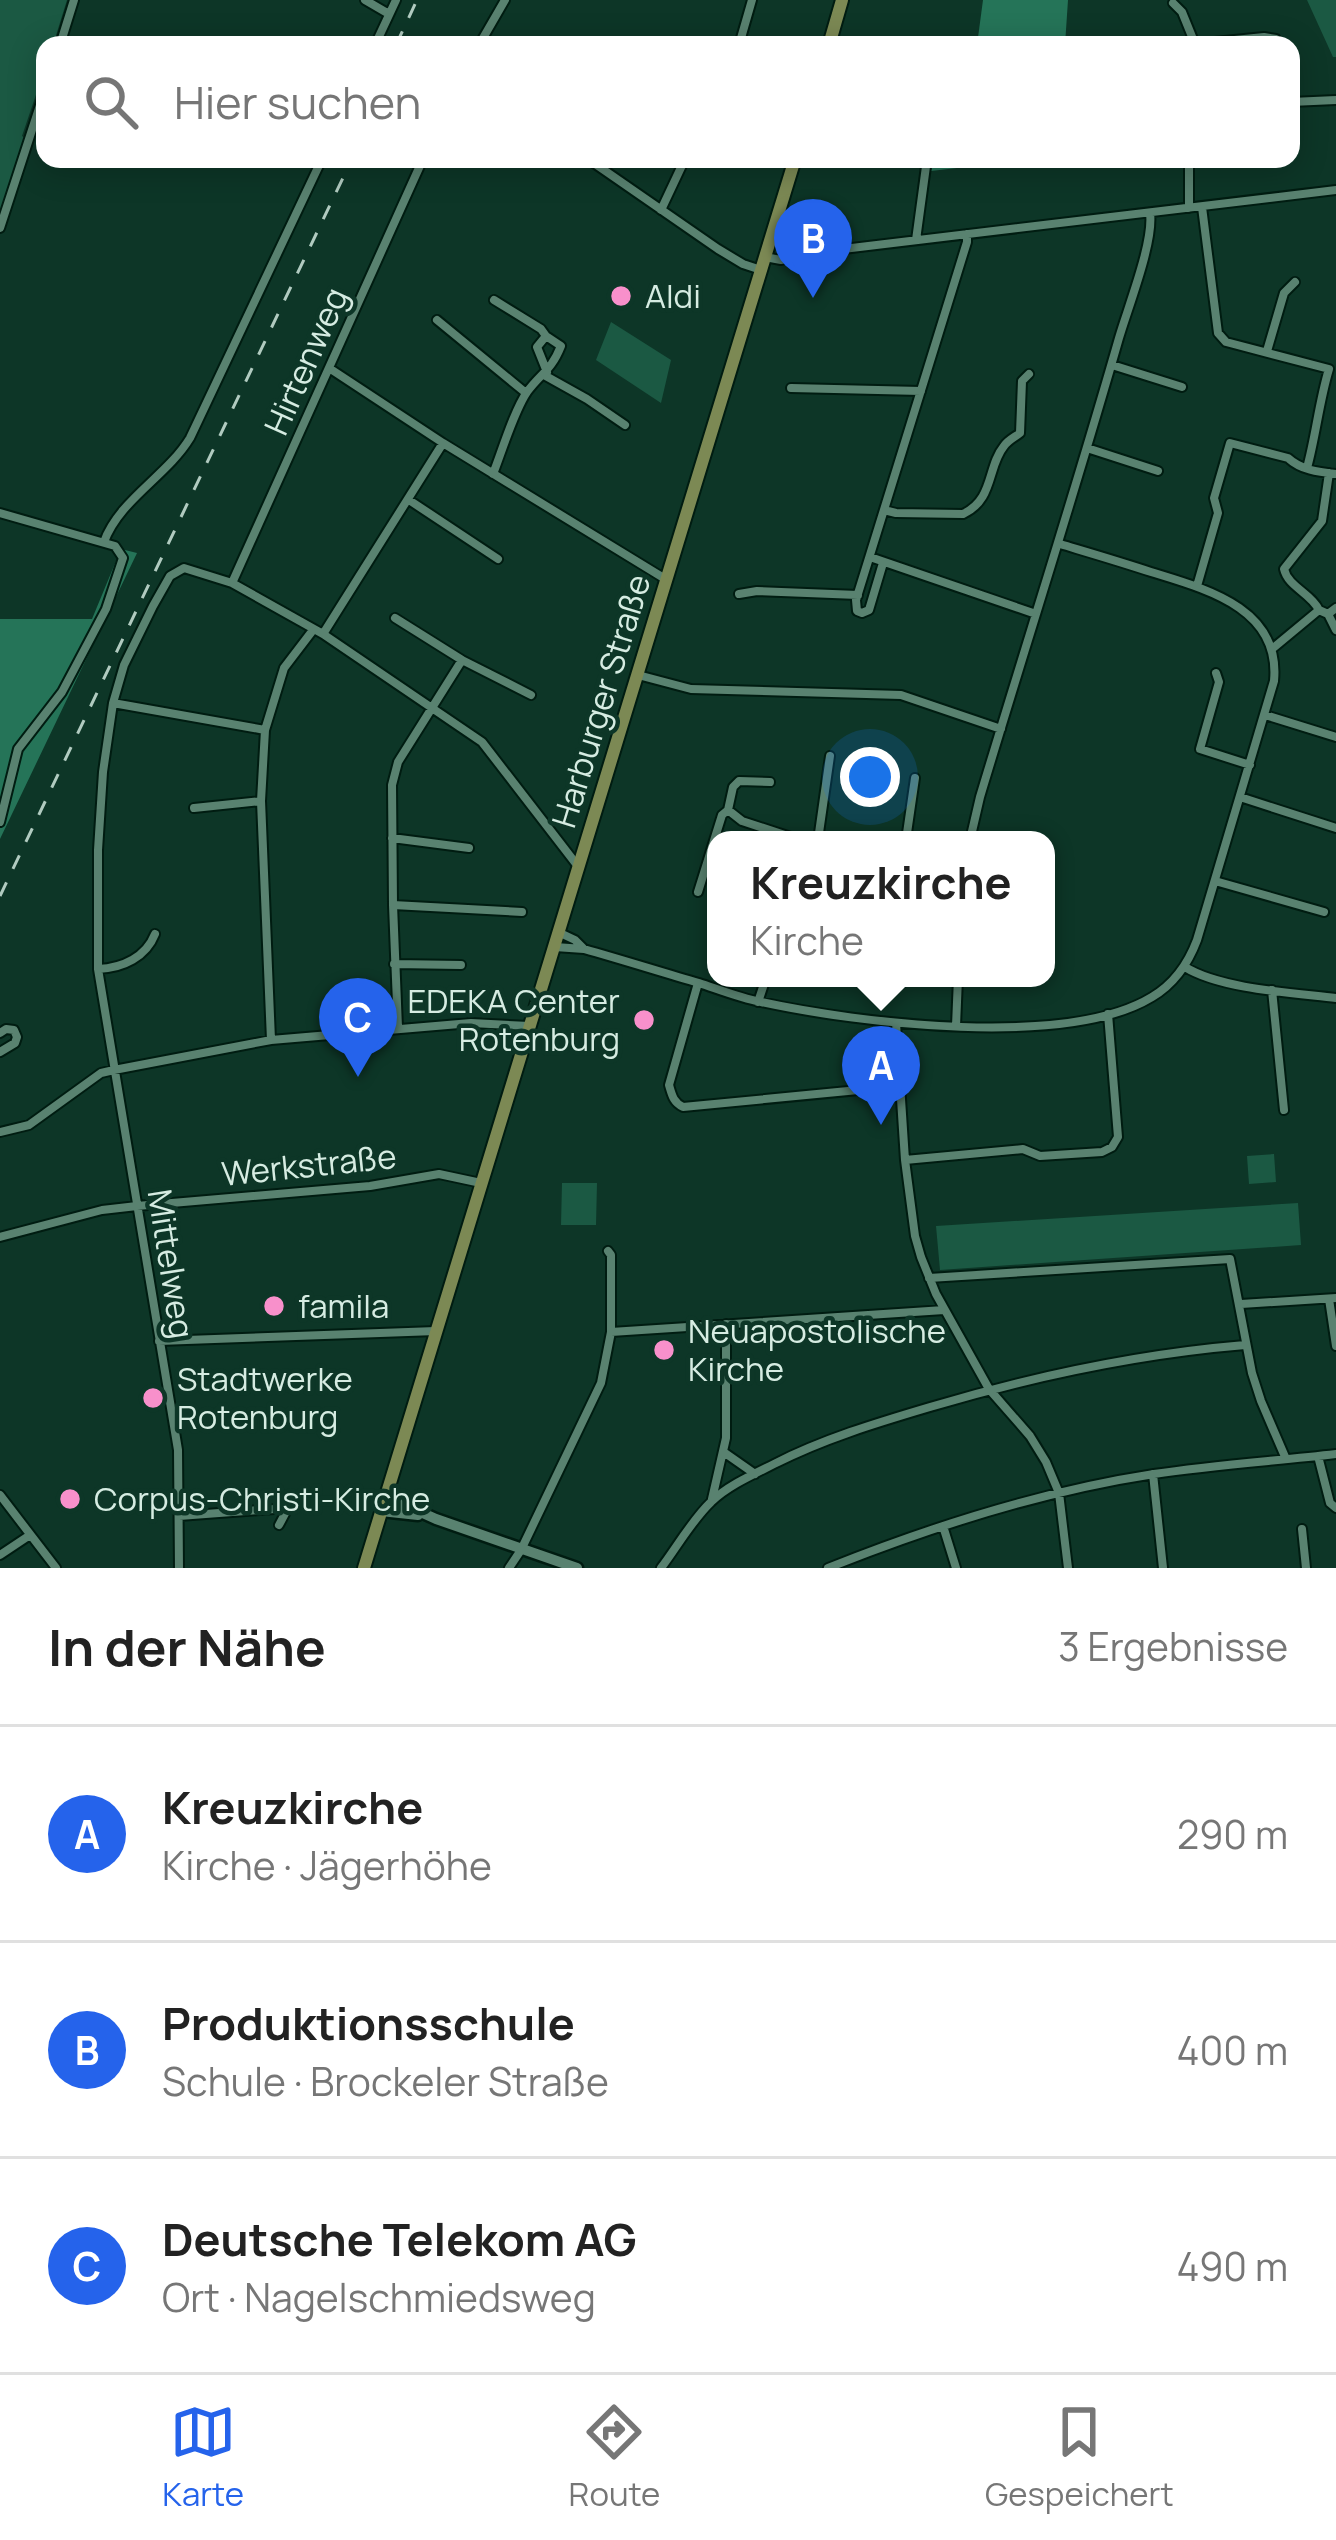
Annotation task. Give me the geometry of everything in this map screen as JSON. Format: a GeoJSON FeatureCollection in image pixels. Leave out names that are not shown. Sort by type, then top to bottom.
{"type":"FeatureCollection","features":[{"type":"Feature","properties":{"kind":"main road"},"geometry":{"type":"LineString","coordinates":[[832,36],[842,0]]}},
{"type":"Feature","properties":{"kind":"main road","name":"Harburger Straße"},"geometry":{"type":"LineString","coordinates":[[364,1568],[792,168]]}},
{"type":"Feature","properties":{"kind":"street"},"geometry":{"type":"LineString","coordinates":[[63,36],[74,0]]}},
{"type":"Feature","properties":{"kind":"street"},"geometry":{"type":"LineString","coordinates":[[365,0],[389,14]]}},
{"type":"Feature","properties":{"kind":"street"},"geometry":{"type":"LineString","coordinates":[[379,36],[397,0]]}},
{"type":"Feature","properties":{"kind":"street"},"geometry":{"type":"LineString","coordinates":[[484,36],[505,0]]}},
{"type":"Feature","properties":{"kind":"street"},"geometry":{"type":"LineString","coordinates":[[742,36],[752,0]]}},
{"type":"Feature","properties":{"kind":"street"},"geometry":{"type":"LineString","coordinates":[[1173,2],[1192,36]]}},
{"type":"Feature","properties":{"kind":"street"},"geometry":{"type":"LineString","coordinates":[[1300,102],[1336,100]]}},
{"type":"Feature","properties":{"kind":"street"},"geometry":{"type":"LineString","coordinates":[[0,228],[36,118]]}},
{"type":"Feature","properties":{"kind":"street"},"geometry":{"type":"LineString","coordinates":[[104,542],[111,524],[190,438],[318,168]]}},
{"type":"Feature","properties":{"kind":"street","name":"Hirtenweg"},"geometry":{"type":"LineString","coordinates":[[232,583],[419,168]]}},
{"type":"Feature","properties":{"kind":"street"},"geometry":{"type":"LineString","coordinates":[[601,168],[743,264],[1336,190]]}},
{"type":"Feature","properties":{"kind":"street"},"geometry":{"type":"LineString","coordinates":[[661,209],[681,168]]}},
{"type":"Feature","properties":{"kind":"street"},"geometry":{"type":"LineString","coordinates":[[916,240],[927,168]]}},
{"type":"Feature","properties":{"kind":"street"},"geometry":{"type":"LineString","coordinates":[[1189,168],[1189,208]]}},
{"type":"Feature","properties":{"kind":"street"},"geometry":{"type":"LineString","coordinates":[[1202,206],[1218,333],[1226,342],[1330,369],[1307,469]]}},
{"type":"Feature","properties":{"kind":"street"},"geometry":{"type":"LineString","coordinates":[[972,831],[1112,365],[1150,230],[1150,213]]}},
{"type":"Feature","properties":{"kind":"street"},"geometry":{"type":"LineString","coordinates":[[884,563],[869,610],[856,611],[967,234]]}},
{"type":"Feature","properties":{"kind":"street"},"geometry":{"type":"LineString","coordinates":[[1267,352],[1284,293],[1295,281]]}},
{"type":"Feature","properties":{"kind":"street"},"geometry":{"type":"LineString","coordinates":[[493,474],[526,393],[553,366],[561,346],[494,300]]}},
{"type":"Feature","properties":{"kind":"street"},"geometry":{"type":"LineString","coordinates":[[437,320],[526,393]]}},
{"type":"Feature","properties":{"kind":"street"},"geometry":{"type":"LineString","coordinates":[[546,336],[537,346],[546,373],[625,425]]}},
{"type":"Feature","properties":{"kind":"street"},"geometry":{"type":"LineString","coordinates":[[1112,365],[1182,387]]}},
{"type":"Feature","properties":{"kind":"street"},"geometry":{"type":"LineString","coordinates":[[329,368],[667,580]]}},
{"type":"Feature","properties":{"kind":"street"},"geometry":{"type":"LineString","coordinates":[[884,510],[963,514],[973,509],[988,490],[1003,448],[1020,433],[1022,380],[1029,374]]}},
{"type":"Feature","properties":{"kind":"street"},"geometry":{"type":"LineString","coordinates":[[791,388],[921,392]]}},
{"type":"Feature","properties":{"kind":"street"},"geometry":{"type":"LineString","coordinates":[[1197,586],[1218,513],[1214,498],[1230,442],[1288,458],[1307,469],[1332,473],[1322,521],[1284,569],[1287,578],[1328,611],[1336,630]]}},
{"type":"Feature","properties":{"kind":"street"},"geometry":{"type":"LineString","coordinates":[[271,1040],[261,801],[265,730],[284,668],[318,632],[443,443]]}},
{"type":"Feature","properties":{"kind":"street"},"geometry":{"type":"LineString","coordinates":[[1087,448],[1157,471]]}},
{"type":"Feature","properties":{"kind":"street"},"geometry":{"type":"LineString","coordinates":[[409,500],[499,559]]}},
{"type":"Feature","properties":{"kind":"street"},"geometry":{"type":"LineString","coordinates":[[0,513],[104,542],[119,549],[123,563],[106,608],[62,692],[18,748],[0,822]]}},
{"type":"Feature","properties":{"kind":"street"},"geometry":{"type":"LineString","coordinates":[[711,987],[758,1002],[896,1023],[1051,1024],[1108,1014],[1150,998],[1185,967],[1265,716],[1274,681],[1272,649],[1246,613],[1219,593],[1060,544]]}},
{"type":"Feature","properties":{"kind":"street"},"geometry":{"type":"LineString","coordinates":[[870,557],[1036,614]]}},
{"type":"Feature","properties":{"kind":"street","name":"Mittelweg"},"geometry":{"type":"LineString","coordinates":[[179,1568],[178,1450],[98,969],[98,850],[112,703],[142,626],[174,572],[189,569],[232,583]]}},
{"type":"Feature","properties":{"kind":"street"},"geometry":{"type":"LineString","coordinates":[[232,583],[318,632],[482,742],[578,866]]}},
{"type":"Feature","properties":{"kind":"street"},"geometry":{"type":"LineString","coordinates":[[739,594],[858,595]]}},
{"type":"Feature","properties":{"kind":"street"},"geometry":{"type":"LineString","coordinates":[[1272,649],[1328,611]]}},
{"type":"Feature","properties":{"kind":"street"},"geometry":{"type":"LineString","coordinates":[[395,618],[531,695]]}},
{"type":"Feature","properties":{"kind":"street"},"geometry":{"type":"LineString","coordinates":[[398,1028],[392,784],[398,762],[462,659]]}},
{"type":"Feature","properties":{"kind":"street"},"geometry":{"type":"LineString","coordinates":[[1216,673],[1219,682],[1200,748],[1250,765]]}},
{"type":"Feature","properties":{"kind":"street"},"geometry":{"type":"LineString","coordinates":[[637,675],[691,689],[901,695],[1001,728]]}},
{"type":"Feature","properties":{"kind":"street"},"geometry":{"type":"LineString","coordinates":[[112,703],[265,730]]}},
{"type":"Feature","properties":{"kind":"street"},"geometry":{"type":"LineString","coordinates":[[1265,716],[1336,737]]}},
{"type":"Feature","properties":{"kind":"street"},"geometry":{"type":"LineString","coordinates":[[819,831],[830,756]]}},
{"type":"Feature","properties":{"kind":"street"},"geometry":{"type":"LineString","coordinates":[[907,831],[915,778]]}},
{"type":"Feature","properties":{"kind":"street"},"geometry":{"type":"LineString","coordinates":[[717,831],[739,781],[770,782]]}},
{"type":"Feature","properties":{"kind":"street"},"geometry":{"type":"LineString","coordinates":[[1240,797],[1336,828]]}},
{"type":"Feature","properties":{"kind":"street"},"geometry":{"type":"LineString","coordinates":[[194,808],[261,801]]}},
{"type":"Feature","properties":{"kind":"street"},"geometry":{"type":"LineString","coordinates":[[728,810],[742,821],[773,831]]}},
{"type":"Feature","properties":{"kind":"street"},"geometry":{"type":"LineString","coordinates":[[392,838],[469,848]]}},
{"type":"Feature","properties":{"kind":"street"},"geometry":{"type":"LineString","coordinates":[[698,892],[707,863]]}},
{"type":"Feature","properties":{"kind":"street"},"geometry":{"type":"LineString","coordinates":[[1215,880],[1324,912]]}},
{"type":"Feature","properties":{"kind":"street"},"geometry":{"type":"LineString","coordinates":[[392,905],[521,912]]}},
{"type":"Feature","properties":{"kind":"street"},"geometry":{"type":"LineString","coordinates":[[558,932],[584,950]]}},
{"type":"Feature","properties":{"kind":"street"},"geometry":{"type":"LineString","coordinates":[[98,969],[137,958],[150,948],[155,934]]}},
{"type":"Feature","properties":{"kind":"street"},"geometry":{"type":"LineString","coordinates":[[554,947],[584,950],[707,986]]}},
{"type":"Feature","properties":{"kind":"street"},"geometry":{"type":"LineString","coordinates":[[394,964],[461,965]]}},
{"type":"Feature","properties":{"kind":"street"},"geometry":{"type":"LineString","coordinates":[[1185,967],[1272,990],[1336,998]]}},
{"type":"Feature","properties":{"kind":"street"},"geometry":{"type":"LineString","coordinates":[[698,983],[669,1085],[677,1104],[900,1086]]}},
{"type":"Feature","properties":{"kind":"street"},"geometry":{"type":"LineString","coordinates":[[758,1002],[763,987]]}},
{"type":"Feature","properties":{"kind":"street"},"geometry":{"type":"LineString","coordinates":[[956,1026],[958,987]]}},
{"type":"Feature","properties":{"kind":"street"},"geometry":{"type":"LineString","coordinates":[[1272,990],[1284,1110]]}},
{"type":"Feature","properties":{"kind":"street"},"geometry":{"type":"LineString","coordinates":[[905,1160],[1023,1149],[1040,1156],[1102,1152],[1112,1147],[1118,1137],[1108,1014]]}},
{"type":"Feature","properties":{"kind":"street"},"geometry":{"type":"LineString","coordinates":[[0,1132],[29,1125],[101,1073],[114,1070],[271,1040],[471,1023],[529,1026]]}},
{"type":"Feature","properties":{"kind":"street"},"geometry":{"type":"LineString","coordinates":[[896,1023],[915,1236],[944,1310],[989,1389],[1038,1449],[1060,1493],[1068,1568]]}},
{"type":"Feature","properties":{"kind":"street"},"geometry":{"type":"LineString","coordinates":[[0,1033],[14,1030],[17,1036],[15,1043],[0,1052]]}},
{"type":"Feature","properties":{"kind":"street","name":"Werkstraße"},"geometry":{"type":"LineString","coordinates":[[0,1237],[103,1210],[137,1206],[370,1186],[440,1174],[481,1183]]}},
{"type":"Feature","properties":{"kind":"street"},"geometry":{"type":"LineString","coordinates":[[509,1568],[601,1383],[611,1332],[608,1250]]}},
{"type":"Feature","properties":{"kind":"street"},"geometry":{"type":"LineString","coordinates":[[929,1278],[1230,1259],[1261,1402],[1286,1459]]}},
{"type":"Feature","properties":{"kind":"street"},"geometry":{"type":"LineString","coordinates":[[1241,1304],[1333,1299],[1336,1346]]}},
{"type":"Feature","properties":{"kind":"street"},"geometry":{"type":"LineString","coordinates":[[611,1332],[944,1310]]}},
{"type":"Feature","properties":{"kind":"street"},"geometry":{"type":"LineString","coordinates":[[661,1568],[711,1501],[724,1453],[726,1324]]}},
{"type":"Feature","properties":{"kind":"street"},"geometry":{"type":"LineString","coordinates":[[159,1341],[436,1331]]}},
{"type":"Feature","properties":{"kind":"street"},"geometry":{"type":"LineString","coordinates":[[711,1501],[798,1452],[989,1389],[1125,1359],[1246,1345]]}},
{"type":"Feature","properties":{"kind":"street"},"geometry":{"type":"LineString","coordinates":[[724,1453],[755,1474]]}},
{"type":"Feature","properties":{"kind":"street"},"geometry":{"type":"LineString","coordinates":[[828,1568],[943,1526],[1060,1493],[1153,1474],[1336,1454]]}},
{"type":"Feature","properties":{"kind":"street"},"geometry":{"type":"LineString","coordinates":[[1318,1456],[1330,1503],[1336,1508]]}},
{"type":"Feature","properties":{"kind":"street"},"geometry":{"type":"LineString","coordinates":[[1153,1474],[1163,1568]]}},
{"type":"Feature","properties":{"kind":"street"},"geometry":{"type":"LineString","coordinates":[[0,1496],[56,1568]]}},
{"type":"Feature","properties":{"kind":"street"},"geometry":{"type":"LineString","coordinates":[[383,1504],[428,1515],[577,1568]]}},
{"type":"Feature","properties":{"kind":"street"},"geometry":{"type":"LineString","coordinates":[[178,1516],[288,1508],[279,1525]]}},
{"type":"Feature","properties":{"kind":"street"},"geometry":{"type":"LineString","coordinates":[[943,1526],[956,1568]]}},
{"type":"Feature","properties":{"kind":"street"},"geometry":{"type":"LineString","coordinates":[[1302,1529],[1306,1568]]}},
{"type":"Feature","properties":{"kind":"street"},"geometry":{"type":"LineString","coordinates":[[0,1555],[30,1535]]}},
{"type":"Feature","properties":{"kind":"green space"},"geometry":{"type":"Polygon","coordinates":[[[0,0],[67,0],[56,36],[36,36],[36,95],[0,214],[0,0]]]}},
{"type":"Feature","properties":{"kind":"green space"},"geometry":{"type":"Polygon","coordinates":[[[983,0],[1068,0],[1066,36],[978,36],[983,0]]]}},
{"type":"Feature","properties":{"kind":"green space"},"geometry":{"type":"Polygon","coordinates":[[[1307,0],[1336,0],[1336,57],[1333,57],[1307,0]]]}},
{"type":"Feature","properties":{"kind":"green space"},"geometry":{"type":"Polygon","coordinates":[[[611,322],[671,360],[661,403],[596,360],[611,322]]]}},
{"type":"Feature","properties":{"kind":"green space"},"geometry":{"type":"Polygon","coordinates":[[[121,549],[137,553],[0,839],[0,619],[92,619],[121,549]]]}},
{"type":"Feature","properties":{"kind":"green space"},"geometry":{"type":"Polygon","coordinates":[[[1274,1154],[1276,1182],[1249,1184],[1247,1156],[1274,1154]]]}},
{"type":"Feature","properties":{"kind":"green space"},"geometry":{"type":"Polygon","coordinates":[[[562,1183],[597,1183],[596,1225],[561,1225],[562,1183]]]}},
{"type":"Feature","properties":{"kind":"green space"},"geometry":{"type":"Polygon","coordinates":[[[1298,1203],[1301,1245],[940,1270],[936,1226],[1298,1203]]]}},
{"type":"Feature","properties":{"kind":"railway"},"geometry":{"type":"LineString","coordinates":[[400,36],[417,0]]}},
{"type":"Feature","properties":{"kind":"railway"},"geometry":{"type":"LineString","coordinates":[[0,896],[348,168]]}},
{"type":"Feature","properties":{"kind":"place","name":"Aldi"},"geometry":{"type":"Point","coordinates":[621,296]}},
{"type":"Feature","properties":{"kind":"place","name":"Produktionsschule"},"geometry":{"type":"Point","coordinates":[813,298]}},
{"type":"Feature","properties":{"kind":"place","name":"EDEKA Center Rotenburg"},"geometry":{"type":"Point","coordinates":[644,1020]}},
{"type":"Feature","properties":{"kind":"place","name":"Deutsche Telekom AG"},"geometry":{"type":"Point","coordinates":[358,1077]}},
{"type":"Feature","properties":{"kind":"place","name":"Kreuzkirche"},"geometry":{"type":"Point","coordinates":[881,1125]}},
{"type":"Feature","properties":{"kind":"place","name":"famila"},"geometry":{"type":"Point","coordinates":[274,1306]}},
{"type":"Feature","properties":{"kind":"place","name":"Neuapostolische Kirche"},"geometry":{"type":"Point","coordinates":[664,1350]}},
{"type":"Feature","properties":{"kind":"place","name":"Stadtwerke Rotenburg"},"geometry":{"type":"Point","coordinates":[153,1398]}},
{"type":"Feature","properties":{"kind":"place","name":"Corpus-Christi-Kirche"},"geometry":{"type":"Point","coordinates":[70,1499]}}]}
